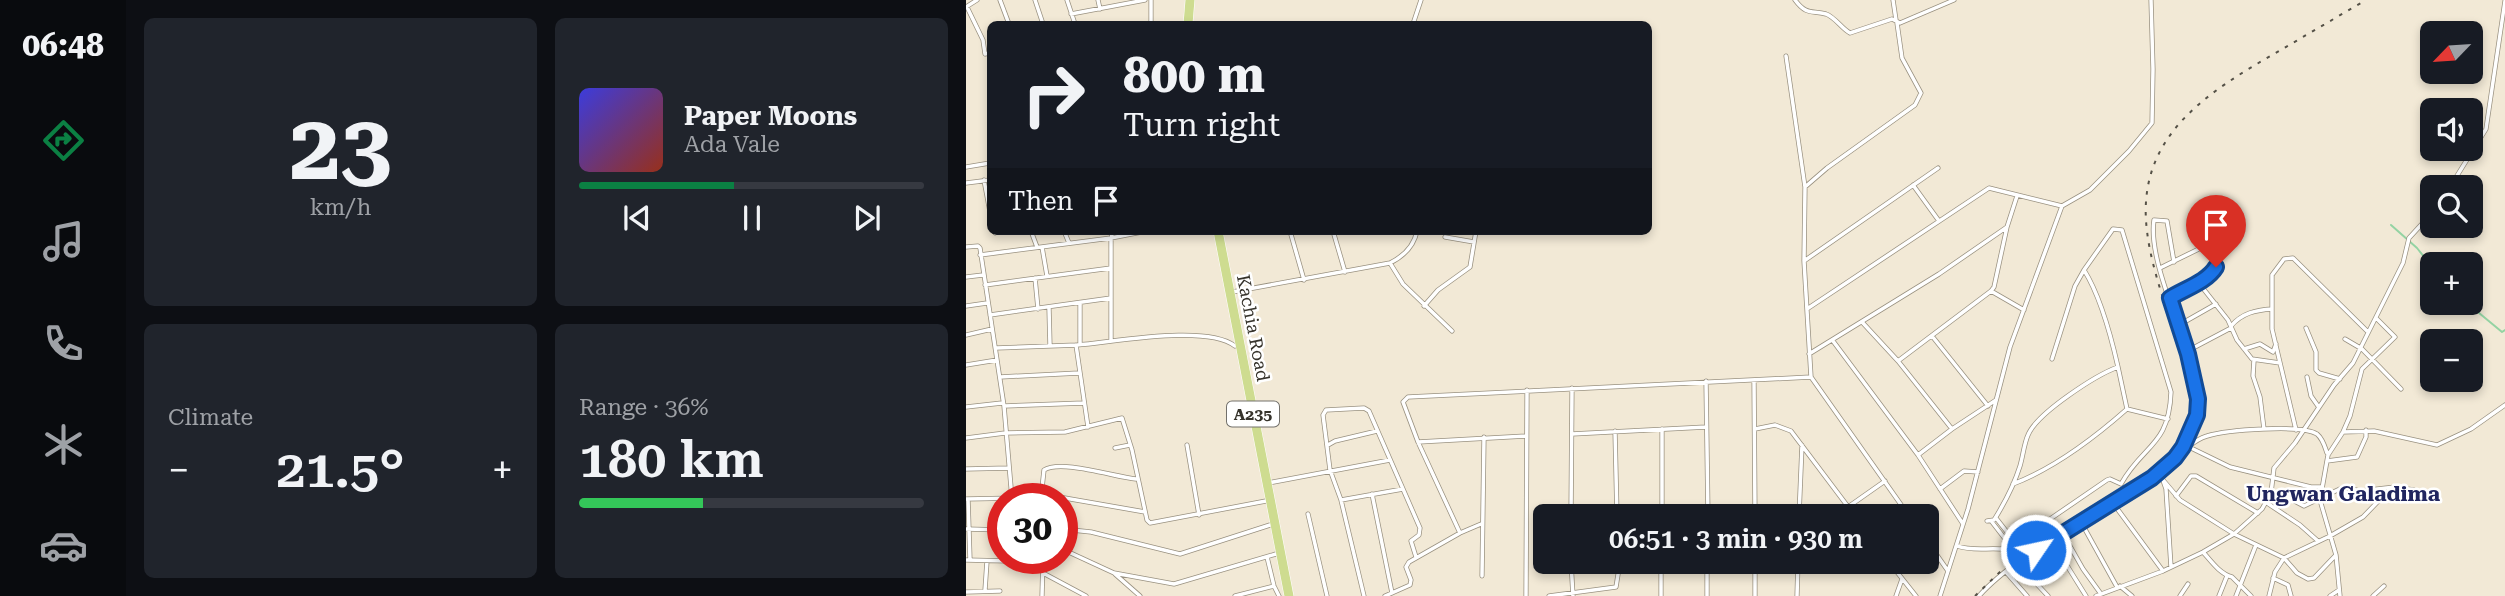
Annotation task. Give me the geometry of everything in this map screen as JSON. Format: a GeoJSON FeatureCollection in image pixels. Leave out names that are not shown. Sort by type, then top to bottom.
{"type":"FeatureCollection","features":[{"type":"Feature","properties":{"kind":"highway"},"geometry":{"type":"LineString","coordinates":[[1186,21],[1188,0]]}},
{"type":"Feature","properties":{"kind":"highway","name":"Kachia Road"},"geometry":{"type":"LineString","coordinates":[[1216,235],[1230,292],[1286,596]]}},
{"type":"Feature","properties":{"kind":"highway","name":"Kachia Road"},"geometry":{"type":"LineString","coordinates":[[1216,235],[1266,500],[1272,556],[1286,596]]}},
{"type":"Feature","properties":{"kind":"street"},"geometry":{"type":"LineString","coordinates":[[976,0],[966,7],[987,54]]}},
{"type":"Feature","properties":{"kind":"street"},"geometry":{"type":"LineString","coordinates":[[1000,0],[1008,21]]}},
{"type":"Feature","properties":{"kind":"street"},"geometry":{"type":"LineString","coordinates":[[1035,0],[1042,21]]}},
{"type":"Feature","properties":{"kind":"street"},"geometry":{"type":"LineString","coordinates":[[1067,0],[1074,21]]}},
{"type":"Feature","properties":{"kind":"street"},"geometry":{"type":"LineString","coordinates":[[1098,0],[1100,9]]}},
{"type":"Feature","properties":{"kind":"street"},"geometry":{"type":"LineString","coordinates":[[1071,14],[1145,0]]}},
{"type":"Feature","properties":{"kind":"street"},"geometry":{"type":"LineString","coordinates":[[1151,0],[1152,21]]}},
{"type":"Feature","properties":{"kind":"street"},"geometry":{"type":"LineString","coordinates":[[1414,21],[1421,0]]}},
{"type":"Feature","properties":{"kind":"street"},"geometry":{"type":"LineString","coordinates":[[1795,0],[1802,8],[1814,14],[1827,15],[1850,33],[1892,19],[1897,22]]}},
{"type":"Feature","properties":{"kind":"street"},"geometry":{"type":"LineString","coordinates":[[1805,187],[1917,103],[1921,93],[1902,58],[1893,0]]}},
{"type":"Feature","properties":{"kind":"street"},"geometry":{"type":"LineString","coordinates":[[1897,22],[1954,0]]}},
{"type":"Feature","properties":{"kind":"street"},"geometry":{"type":"LineString","coordinates":[[1940,596],[1978,472],[2010,347],[2062,206],[2090,190],[2129,151],[2152,123],[2151,0]]}},
{"type":"Feature","properties":{"kind":"street"},"geometry":{"type":"LineString","coordinates":[[2457,175],[2486,129],[2505,1]]}},
{"type":"Feature","properties":{"kind":"street"},"geometry":{"type":"LineString","coordinates":[[1786,56],[1805,187],[1804,261],[1811,377],[1901,504]]}},
{"type":"Feature","properties":{"kind":"street"},"geometry":{"type":"LineString","coordinates":[[966,167],[987,164]]}},
{"type":"Feature","properties":{"kind":"street"},"geometry":{"type":"LineString","coordinates":[[1804,261],[1938,168]]}},
{"type":"Feature","properties":{"kind":"street"},"geometry":{"type":"LineString","coordinates":[[966,183],[984,180],[987,196]]}},
{"type":"Feature","properties":{"kind":"street"},"geometry":{"type":"LineString","coordinates":[[1913,185],[1939,222]]}},
{"type":"Feature","properties":{"kind":"street"},"geometry":{"type":"LineString","coordinates":[[1807,309],[1989,188],[2062,206]]}},
{"type":"Feature","properties":{"kind":"street"},"geometry":{"type":"LineString","coordinates":[[1898,361],[1994,287],[2017,196]]}},
{"type":"Feature","properties":{"kind":"street"},"geometry":{"type":"LineString","coordinates":[[2174,262],[2167,222],[2154,220],[2160,268],[2188,354],[2198,399],[2197,415],[2186,447]]}},
{"type":"Feature","properties":{"kind":"street"},"geometry":{"type":"LineString","coordinates":[[1809,354],[1939,274],[2007,227]]}},
{"type":"Feature","properties":{"kind":"street"},"geometry":{"type":"LineString","coordinates":[[2062,532],[2099,595],[2163,571],[2234,534],[2267,503],[2279,459],[2295,443],[2318,406],[2362,349],[2403,263],[2409,239],[2420,227]]}},
{"type":"Feature","properties":{"kind":"street"},"geometry":{"type":"LineString","coordinates":[[1956,546],[1967,550],[1986,547],[2001,549],[2037,528],[2106,480],[2121,484],[2134,465],[2158,440],[2171,412],[2171,392],[2122,230],[2113,229],[2075,286],[2052,359]]}},
{"type":"Feature","properties":{"kind":"street"},"geometry":{"type":"LineString","coordinates":[[1033,235],[1040,247],[1047,276]]}},
{"type":"Feature","properties":{"kind":"street"},"geometry":{"type":"LineString","coordinates":[[1066,235],[1069,243]]}},
{"type":"Feature","properties":{"kind":"street"},"geometry":{"type":"LineString","coordinates":[[980,255],[1126,235]]}},
{"type":"Feature","properties":{"kind":"street"},"geometry":{"type":"LineString","coordinates":[[1291,235],[1304,280]]}},
{"type":"Feature","properties":{"kind":"street"},"geometry":{"type":"LineString","coordinates":[[1334,235],[1345,272]]}},
{"type":"Feature","properties":{"kind":"street"},"geometry":{"type":"LineString","coordinates":[[1230,292],[1391,264],[1409,248],[1415,235]]}},
{"type":"Feature","properties":{"kind":"street"},"geometry":{"type":"LineString","coordinates":[[1424,306],[1438,290],[1467,271],[1475,235]]}},
{"type":"Feature","properties":{"kind":"street"},"geometry":{"type":"LineString","coordinates":[[1445,237],[1474,242]]}},
{"type":"Feature","properties":{"kind":"street"},"geometry":{"type":"LineString","coordinates":[[1111,238],[1111,341]]}},
{"type":"Feature","properties":{"kind":"street"},"geometry":{"type":"LineString","coordinates":[[2160,268],[2209,244],[2214,245],[2221,254],[2214,272],[2170,298]]}},
{"type":"Feature","properties":{"kind":"street"},"geometry":{"type":"LineString","coordinates":[[966,247],[979,247],[1000,377],[1010,483]]}},
{"type":"Feature","properties":{"kind":"street"},"geometry":{"type":"LineString","coordinates":[[2296,430],[2272,329],[2272,275],[2284,259],[2292,257],[2368,332]]}},
{"type":"Feature","properties":{"kind":"street"},"geometry":{"type":"LineString","coordinates":[[1391,264],[1404,284],[1424,306],[1452,331]]}},
{"type":"Feature","properties":{"kind":"street"},"geometry":{"type":"LineString","coordinates":[[985,285],[1111,268]]}},
{"type":"Feature","properties":{"kind":"street"},"geometry":{"type":"LineString","coordinates":[[2084,270],[2112,340],[2127,409]]}},
{"type":"Feature","properties":{"kind":"street"},"geometry":{"type":"LineString","coordinates":[[966,276],[983,275]]}},
{"type":"Feature","properties":{"kind":"street"},"geometry":{"type":"LineString","coordinates":[[1035,278],[1038,309]]}},
{"type":"Feature","properties":{"kind":"street"},"geometry":{"type":"LineString","coordinates":[[2198,282],[2253,360],[2253,376],[2260,397],[2264,429]]}},
{"type":"Feature","properties":{"kind":"street"},"geometry":{"type":"LineString","coordinates":[[1991,291],[2024,310]]}},
{"type":"Feature","properties":{"kind":"street"},"geometry":{"type":"LineString","coordinates":[[990,315],[1111,298]]}},
{"type":"Feature","properties":{"kind":"street"},"geometry":{"type":"LineString","coordinates":[[966,306],[987,303]]}},
{"type":"Feature","properties":{"kind":"street"},"geometry":{"type":"LineString","coordinates":[[1080,303],[1079,373],[1088,427]]}},
{"type":"Feature","properties":{"kind":"street"},"geometry":{"type":"LineString","coordinates":[[2179,325],[2216,304]]}},
{"type":"Feature","properties":{"kind":"street"},"geometry":{"type":"LineString","coordinates":[[1049,307],[1050,346]]}},
{"type":"Feature","properties":{"kind":"street"},"geometry":{"type":"LineString","coordinates":[[2188,354],[2195,347],[2231,327],[2243,316],[2254,311],[2272,309]]}},
{"type":"Feature","properties":{"kind":"street"},"geometry":{"type":"LineString","coordinates":[[2340,596],[2336,555],[2320,500],[2327,458],[2350,416],[2362,369],[2395,337],[2376,318]]}},
{"type":"Feature","properties":{"kind":"street"},"geometry":{"type":"LineString","coordinates":[[1862,322],[1898,361],[1952,429]]}},
{"type":"Feature","properties":{"kind":"street"},"geometry":{"type":"LineString","coordinates":[[2306,328],[2314,344],[2317,372],[2340,379]]}},
{"type":"Feature","properties":{"kind":"street"},"geometry":{"type":"LineString","coordinates":[[966,335],[992,329]]}},
{"type":"Feature","properties":{"kind":"street"},"geometry":{"type":"LineString","coordinates":[[996,348],[1180,335],[1224,339],[1236,346]]}},
{"type":"Feature","properties":{"kind":"street"},"geometry":{"type":"LineString","coordinates":[[1932,336],[1988,406]]}},
{"type":"Feature","properties":{"kind":"street"},"geometry":{"type":"LineString","coordinates":[[2345,339],[2362,349],[2401,389]]}},
{"type":"Feature","properties":{"kind":"street"},"geometry":{"type":"LineString","coordinates":[[1833,341],[1917,455],[1963,524]]}},
{"type":"Feature","properties":{"kind":"street"},"geometry":{"type":"LineString","coordinates":[[2244,349],[2260,344],[2273,352],[2276,343]]}},
{"type":"Feature","properties":{"kind":"street"},"geometry":{"type":"LineString","coordinates":[[966,365],[997,360]]}},
{"type":"Feature","properties":{"kind":"street"},"geometry":{"type":"LineString","coordinates":[[2253,360],[2281,363]]}},
{"type":"Feature","properties":{"kind":"street"},"geometry":{"type":"LineString","coordinates":[[2009,544],[1989,522],[1996,518],[2019,470],[2028,436],[2039,417],[2084,385],[2118,367]]}},
{"type":"Feature","properties":{"kind":"street"},"geometry":{"type":"LineString","coordinates":[[1000,377],[1079,373]]}},
{"type":"Feature","properties":{"kind":"street"},"geometry":{"type":"LineString","coordinates":[[1460,533],[1418,442],[1403,402],[1408,397],[1811,377]]}},
{"type":"Feature","properties":{"kind":"street"},"geometry":{"type":"LineString","coordinates":[[2307,377],[2311,396],[2318,406]]}},
{"type":"Feature","properties":{"kind":"street"},"geometry":{"type":"LineString","coordinates":[[1754,380],[1755,504]]}},
{"type":"Feature","properties":{"kind":"street"},"geometry":{"type":"LineString","coordinates":[[1706,381],[1708,504]]}},
{"type":"Feature","properties":{"kind":"street"},"geometry":{"type":"LineString","coordinates":[[1571,504],[1572,388]]}},
{"type":"Feature","properties":{"kind":"street"},"geometry":{"type":"LineString","coordinates":[[1526,596],[1527,390]]}},
{"type":"Feature","properties":{"kind":"street"},"geometry":{"type":"LineString","coordinates":[[1917,455],[1998,400]]}},
{"type":"Feature","properties":{"kind":"street"},"geometry":{"type":"LineString","coordinates":[[966,407],[1084,403]]}},
{"type":"Feature","properties":{"kind":"street"},"geometry":{"type":"LineString","coordinates":[[2343,432],[2366,430],[2437,445],[2472,429],[2505,405]]}},
{"type":"Feature","properties":{"kind":"street"},"geometry":{"type":"LineString","coordinates":[[1364,596],[1341,500],[1330,470],[1323,415],[1326,410],[1366,408],[1421,531],[1411,541],[1416,557]]}},
{"type":"Feature","properties":{"kind":"street"},"geometry":{"type":"LineString","coordinates":[[2127,409],[2168,419]]}},
{"type":"Feature","properties":{"kind":"street"},"geometry":{"type":"LineString","coordinates":[[2012,484],[2047,470],[2127,409]]}},
{"type":"Feature","properties":{"kind":"street"},"geometry":{"type":"LineString","coordinates":[[966,438],[1005,433],[1065,432],[1122,418],[1131,445],[1147,520],[1152,523],[1266,500]]}},
{"type":"Feature","properties":{"kind":"street"},"geometry":{"type":"LineString","coordinates":[[1755,429],[1775,425],[1791,432],[1844,504]]}},
{"type":"Feature","properties":{"kind":"street"},"geometry":{"type":"LineString","coordinates":[[1572,433],[1706,427]]}},
{"type":"Feature","properties":{"kind":"street"},"geometry":{"type":"LineString","coordinates":[[1662,429],[1662,504]]}},
{"type":"Feature","properties":{"kind":"street"},"geometry":{"type":"LineString","coordinates":[[1979,596],[2006,572],[2062,532],[2152,478],[2186,447],[2206,436],[2237,430],[2303,430],[2320,437],[2327,458]]}},
{"type":"Feature","properties":{"kind":"street"},"geometry":{"type":"LineString","coordinates":[[2327,458],[2357,457],[2366,437],[2366,430]]}},
{"type":"Feature","properties":{"kind":"street"},"geometry":{"type":"LineString","coordinates":[[1328,445],[1377,431]]}},
{"type":"Feature","properties":{"kind":"street"},"geometry":{"type":"LineString","coordinates":[[1615,431],[1616,504]]}},
{"type":"Feature","properties":{"kind":"street"},"geometry":{"type":"LineString","coordinates":[[1418,442],[1526,436]]}},
{"type":"Feature","properties":{"kind":"street"},"geometry":{"type":"LineString","coordinates":[[1482,576],[1484,437]]}},
{"type":"Feature","properties":{"kind":"street"},"geometry":{"type":"LineString","coordinates":[[1115,448],[1131,445]]}},
{"type":"Feature","properties":{"kind":"street"},"geometry":{"type":"LineString","coordinates":[[1187,445],[1199,514]]}},
{"type":"Feature","properties":{"kind":"street"},"geometry":{"type":"LineString","coordinates":[[1800,504],[1802,445]]}},
{"type":"Feature","properties":{"kind":"street"},"geometry":{"type":"LineString","coordinates":[[2186,447],[2230,467],[2311,487],[2322,487]]}},
{"type":"Feature","properties":{"kind":"street"},"geometry":{"type":"LineString","coordinates":[[1267,484],[1390,460]]}},
{"type":"Feature","properties":{"kind":"street"},"geometry":{"type":"LineString","coordinates":[[1043,483],[1044,470],[1048,467],[1075,468],[1137,479]]}},
{"type":"Feature","properties":{"kind":"street"},"geometry":{"type":"LineString","coordinates":[[966,469],[1009,468]]}},
{"type":"Feature","properties":{"kind":"street"},"geometry":{"type":"LineString","coordinates":[[1940,489],[1964,471],[1978,472]]}},
{"type":"Feature","properties":{"kind":"street"},"geometry":{"type":"LineString","coordinates":[[2160,472],[2166,489],[2171,567]]}},
{"type":"Feature","properties":{"kind":"street"},"geometry":{"type":"LineString","coordinates":[[2176,496],[2191,477],[2196,476],[2258,513]]}},
{"type":"Feature","properties":{"kind":"street"},"geometry":{"type":"LineString","coordinates":[[2152,478],[2163,480],[2176,496],[2234,534],[2284,558],[2297,573],[2311,579],[2336,555]]}},
{"type":"Feature","properties":{"kind":"street"},"geometry":{"type":"LineString","coordinates":[[1853,504],[1885,481]]}},
{"type":"Feature","properties":{"kind":"street"},"geometry":{"type":"LineString","coordinates":[[2271,493],[2283,495],[2304,506],[2344,487],[2360,491],[2414,489]]}},
{"type":"Feature","properties":{"kind":"street"},"geometry":{"type":"LineString","coordinates":[[2269,596],[2273,578],[2284,558],[2330,536],[2372,510],[2391,488]]}},
{"type":"Feature","properties":{"kind":"street"},"geometry":{"type":"LineString","coordinates":[[1341,500],[1403,489]]}},
{"type":"Feature","properties":{"kind":"street"},"geometry":{"type":"LineString","coordinates":[[1372,494],[1392,593]]}},
{"type":"Feature","properties":{"kind":"street"},"geometry":{"type":"LineString","coordinates":[[985,590],[987,561],[968,560],[967,499],[987,499]]}},
{"type":"Feature","properties":{"kind":"street"},"geometry":{"type":"LineString","coordinates":[[1078,500],[1145,512]]}},
{"type":"Feature","properties":{"kind":"street"},"geometry":{"type":"LineString","coordinates":[[2113,503],[2163,571]]}},
{"type":"Feature","properties":{"kind":"street"},"geometry":{"type":"LineString","coordinates":[[2267,503],[2300,525],[2318,542]]}},
{"type":"Feature","properties":{"kind":"street"},"geometry":{"type":"LineString","coordinates":[[1308,514],[1327,596]]}},
{"type":"Feature","properties":{"kind":"street"},"geometry":{"type":"LineString","coordinates":[[1996,518],[2014,541]]}},
{"type":"Feature","properties":{"kind":"street"},"geometry":{"type":"LineString","coordinates":[[2081,522],[2119,587],[2132,596]]}},
{"type":"Feature","properties":{"kind":"street"},"geometry":{"type":"LineString","coordinates":[[1385,596],[1410,584],[1406,564],[1460,533],[1482,524]]}},
{"type":"Feature","properties":{"kind":"street"},"geometry":{"type":"LineString","coordinates":[[1078,531],[1180,554],[1270,525]]}},
{"type":"Feature","properties":{"kind":"street"},"geometry":{"type":"LineString","coordinates":[[967,529],[987,530]]}},
{"type":"Feature","properties":{"kind":"street"},"geometry":{"type":"LineString","coordinates":[[2051,540],[2086,596]]}},
{"type":"Feature","properties":{"kind":"street"},"geometry":{"type":"LineString","coordinates":[[2236,596],[2256,545]]}},
{"type":"Feature","properties":{"kind":"street"},"geometry":{"type":"LineString","coordinates":[[2203,552],[2251,596]]}},
{"type":"Feature","properties":{"kind":"street"},"geometry":{"type":"LineString","coordinates":[[1078,556],[1114,573],[1174,584],[1272,556],[1274,586],[1286,596]]}},
{"type":"Feature","properties":{"kind":"street"},"geometry":{"type":"LineString","coordinates":[[1939,559],[1948,572]]}},
{"type":"Feature","properties":{"kind":"street"},"geometry":{"type":"LineString","coordinates":[[2018,564],[2048,596]]}},
{"type":"Feature","properties":{"kind":"street"},"geometry":{"type":"LineString","coordinates":[[2006,572],[2027,596]]}},
{"type":"Feature","properties":{"kind":"street"},"geometry":{"type":"LineString","coordinates":[[1114,573],[1140,596]]}},
{"type":"Feature","properties":{"kind":"street"},"geometry":{"type":"LineString","coordinates":[[1042,596],[1044,574]]}},
{"type":"Feature","properties":{"kind":"street"},"geometry":{"type":"LineString","coordinates":[[1046,574],[1086,596]]}},
{"type":"Feature","properties":{"kind":"street"},"geometry":{"type":"LineString","coordinates":[[1572,574],[1573,594]]}},
{"type":"Feature","properties":{"kind":"street"},"geometry":{"type":"LineString","coordinates":[[1549,596],[1615,587],[1618,574]]}},
{"type":"Feature","properties":{"kind":"street"},"geometry":{"type":"LineString","coordinates":[[1661,574],[1661,596]]}},
{"type":"Feature","properties":{"kind":"street"},"geometry":{"type":"LineString","coordinates":[[1707,574],[1707,596]]}},
{"type":"Feature","properties":{"kind":"street"},"geometry":{"type":"LineString","coordinates":[[1755,574],[1755,596]]}},
{"type":"Feature","properties":{"kind":"street"},"geometry":{"type":"LineString","coordinates":[[1797,596],[1798,574]]}},
{"type":"Feature","properties":{"kind":"street"},"geometry":{"type":"LineString","coordinates":[[1898,574],[1916,596]]}},
{"type":"Feature","properties":{"kind":"street"},"geometry":{"type":"LineString","coordinates":[[2219,596],[2227,576]]}},
{"type":"Feature","properties":{"kind":"street"},"geometry":{"type":"LineString","coordinates":[[2273,578],[2288,585],[2291,596]]}},
{"type":"Feature","properties":{"kind":"street"},"geometry":{"type":"LineString","coordinates":[[1896,596],[1902,579]]}},
{"type":"Feature","properties":{"kind":"street"},"geometry":{"type":"LineString","coordinates":[[2180,596],[2188,584]]}},
{"type":"Feature","properties":{"kind":"street"},"geometry":{"type":"LineString","coordinates":[[1235,596],[1274,586]]}},
{"type":"Feature","properties":{"kind":"street"},"geometry":{"type":"LineString","coordinates":[[2373,596],[2384,586]]}},
{"type":"Feature","properties":{"kind":"street"},"geometry":{"type":"LineString","coordinates":[[2330,596],[2339,590]]}},
{"type":"Feature","properties":{"kind":"street"},"geometry":{"type":"LineString","coordinates":[[966,592],[1000,591]]}},
{"type":"Feature","properties":{"kind":"waterway"},"geometry":{"type":"LineString","coordinates":[[2391,225],[2420,252]]}},
{"type":"Feature","properties":{"kind":"waterway"},"geometry":{"type":"LineString","coordinates":[[2481,315],[2502,332],[2505,330]]}},
{"type":"Feature","properties":{"kind":"railway"},"geometry":{"type":"LineString","coordinates":[[1975,596],[2006,566],[2157,468],[2176,448],[2187,428],[2192,405],[2191,379],[2159,286],[2147,231],[2146,198],[2153,169],[2165,143],[2182,121],[2227,83],[2366,0]]}},
{"type":"Feature","properties":{"kind":"district","name":"Ungwan Galadima"},"geometry":{"type":"Point","coordinates":[2343,494]}},
{"type":"Feature","properties":{"kind":"route"},"geometry":{"type":"LineString","coordinates":[[2036,550],[2152,478],[2175,458],[2183,447],[2197,415],[2198,399],[2195,377],[2170,298],[2214,272],[2216,267]]}}]}
